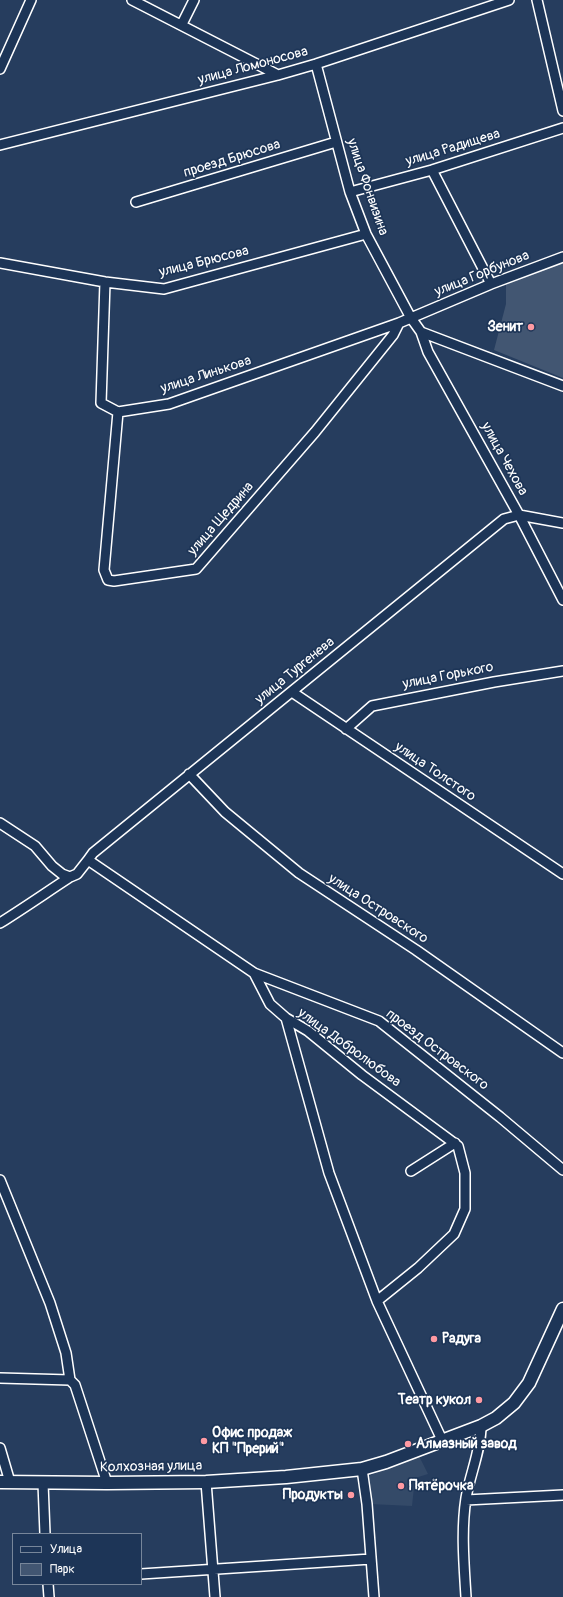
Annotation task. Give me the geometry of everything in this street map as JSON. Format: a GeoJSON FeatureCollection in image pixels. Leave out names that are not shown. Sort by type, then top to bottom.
{"type":"FeatureCollection","features":[{"type":"Feature","properties":{"kind":"main road","name":"Колхозная улица"},"geometry":{"type":"LineString","coordinates":[[5,1482],[206,1482],[286,1477],[362,1469],[386,1462],[483,1425],[505,1412],[522,1394],[545,1350],[563,1309]]}},
{"type":"Feature","properties":{"kind":"street"},"geometry":{"type":"LineString","coordinates":[[0,69],[32,0]]}},
{"type":"Feature","properties":{"kind":"street"},"geometry":{"type":"LineString","coordinates":[[132,0],[182,24],[278,75]]}},
{"type":"Feature","properties":{"kind":"street"},"geometry":{"type":"LineString","coordinates":[[182,24],[194,0]]}},
{"type":"Feature","properties":{"kind":"street","name":"улица Ломоносова"},"geometry":{"type":"LineString","coordinates":[[0,145],[278,75],[316,64],[509,0]]}},
{"type":"Feature","properties":{"kind":"street"},"geometry":{"type":"LineString","coordinates":[[537,0],[563,112]]}},
{"type":"Feature","properties":{"kind":"street","name":"улица Фонвизина"},"geometry":{"type":"LineString","coordinates":[[316,64],[350,192],[366,234],[411,318],[421,332]]}},
{"type":"Feature","properties":{"kind":"street","name":"улица Радищева"},"geometry":{"type":"LineString","coordinates":[[350,192],[432,170],[563,128]]}},
{"type":"Feature","properties":{"kind":"street","name":"проезд Брюсова"},"geometry":{"type":"LineString","coordinates":[[136,202],[336,142]]}},
{"type":"Feature","properties":{"kind":"street"},"geometry":{"type":"LineString","coordinates":[[432,170],[491,284]]}},
{"type":"Feature","properties":{"kind":"street","name":"улица Брюсова"},"geometry":{"type":"LineString","coordinates":[[0,263],[105,282],[164,289],[366,234]]}},
{"type":"Feature","properties":{"kind":"street","name":"улица Горбунова"},"geometry":{"type":"LineString","coordinates":[[411,318],[491,284],[563,257]]}},
{"type":"Feature","properties":{"kind":"street"},"geometry":{"type":"LineString","coordinates":[[105,282],[101,403],[118,412]]}},
{"type":"Feature","properties":{"kind":"street","name":"улица Линькова"},"geometry":{"type":"LineString","coordinates":[[118,412],[170,404],[411,318]]}},
{"type":"Feature","properties":{"kind":"street","name":"улица Щедрина"},"geometry":{"type":"LineString","coordinates":[[118,412],[104,570],[108,580],[114,581],[196,569],[315,432],[393,335],[399,323]]}},
{"type":"Feature","properties":{"kind":"street"},"geometry":{"type":"LineString","coordinates":[[421,332],[563,386]]}},
{"type":"Feature","properties":{"kind":"street","name":"улица Чехова"},"geometry":{"type":"LineString","coordinates":[[421,332],[428,352],[519,515],[563,600]]}},
{"type":"Feature","properties":{"kind":"street"},"geometry":{"type":"LineString","coordinates":[[519,515],[563,523]]}},
{"type":"Feature","properties":{"kind":"street","name":"улица Тургенева"},"geometry":{"type":"LineString","coordinates":[[0,923],[36,901],[49,890],[77,874],[90,858],[189,774],[504,519],[519,515]]}},
{"type":"Feature","properties":{"kind":"street","name":"улица Горького"},"geometry":{"type":"LineString","coordinates":[[346,729],[372,706],[494,682],[563,671]]}},
{"type":"Feature","properties":{"kind":"street","name":"улица Толстого"},"geometry":{"type":"LineString","coordinates":[[292,692],[563,874]]}},
{"type":"Feature","properties":{"kind":"street","name":"улица Островского"},"geometry":{"type":"LineString","coordinates":[[189,774],[225,812],[299,874],[416,950],[563,1053]]}},
{"type":"Feature","properties":{"kind":"street"},"geometry":{"type":"LineString","coordinates":[[0,823],[35,846],[52,866],[62,874],[70,877]]}},
{"type":"Feature","properties":{"kind":"street","name":"проезд Островского"},"geometry":{"type":"LineString","coordinates":[[90,858],[254,973],[379,1022],[500,1117],[563,1170]]}},
{"type":"Feature","properties":{"kind":"street"},"geometry":{"type":"LineString","coordinates":[[254,973],[270,1004],[286,1018]]}},
{"type":"Feature","properties":{"kind":"street","name":"улица Добролюбова"},"geometry":{"type":"LineString","coordinates":[[286,1018],[308,1031],[362,1075],[455,1143]]}},
{"type":"Feature","properties":{"kind":"street","name":"улица Добролюбова"},"geometry":{"type":"LineString","coordinates":[[286,1018],[329,1173],[377,1301],[442,1440]]}},
{"type":"Feature","properties":{"kind":"street"},"geometry":{"type":"LineString","coordinates":[[377,1301],[418,1268],[454,1234],[465,1209],[465,1173],[458,1146],[455,1143],[411,1171]]}},
{"type":"Feature","properties":{"kind":"street"},"geometry":{"type":"LineString","coordinates":[[0,1180],[50,1304],[66,1353],[70,1380]]}},
{"type":"Feature","properties":{"kind":"street"},"geometry":{"type":"LineString","coordinates":[[0,1378],[70,1380],[75,1385],[107,1483]]}},
{"type":"Feature","properties":{"kind":"street"},"geometry":{"type":"LineString","coordinates":[[466,1597],[463,1547],[466,1500],[469,1478],[481,1440],[483,1425]]}},
{"type":"Feature","properties":{"kind":"street"},"geometry":{"type":"LineString","coordinates":[[0,1448],[5,1482]]}},
{"type":"Feature","properties":{"kind":"street"},"geometry":{"type":"LineString","coordinates":[[362,1469],[367,1504],[374,1597]]}},
{"type":"Feature","properties":{"kind":"street"},"geometry":{"type":"LineString","coordinates":[[206,1482],[215,1597]]}},
{"type":"Feature","properties":{"kind":"street"},"geometry":{"type":"LineString","coordinates":[[43,1483],[46,1533]]}},
{"type":"Feature","properties":{"kind":"street"},"geometry":{"type":"LineString","coordinates":[[466,1500],[563,1495]]}},
{"type":"Feature","properties":{"kind":"street"},"geometry":{"type":"LineString","coordinates":[[142,1574],[371,1559]]}},
{"type":"Feature","properties":{"kind":"street"},"geometry":{"type":"LineString","coordinates":[[48,1585],[49,1597]]}},
{"type":"Feature","properties":{"kind":"shaded area"},"geometry":{"type":"Polygon","coordinates":[[[418,1454],[428,1474],[415,1478],[412,1506],[370,1504],[367,1477],[418,1454]]]}},
{"type":"Feature","properties":{"kind":"green space","name":"Зенит"},"geometry":{"type":"Polygon","coordinates":[[[563,261],[563,378],[494,350],[506,304],[506,283],[563,261]]]}},
{"type":"Feature","properties":{"kind":"place","name":"Зенит"},"geometry":{"type":"Point","coordinates":[531,327]}},
{"type":"Feature","properties":{"kind":"place","name":"Радуга"},"geometry":{"type":"Point","coordinates":[434,1339]}},
{"type":"Feature","properties":{"kind":"place","name":"Театр кукол"},"geometry":{"type":"Point","coordinates":[479,1400]}},
{"type":"Feature","properties":{"kind":"place","name":"Офис продаж КП \"Прерий\""},"geometry":{"type":"Point","coordinates":[204,1441]}},
{"type":"Feature","properties":{"kind":"place","name":"Алмазный завод"},"geometry":{"type":"Point","coordinates":[408,1444]}},
{"type":"Feature","properties":{"kind":"place","name":"Пятёрочка"},"geometry":{"type":"Point","coordinates":[401,1486]}},
{"type":"Feature","properties":{"kind":"place","name":"Продукты"},"geometry":{"type":"Point","coordinates":[351,1495]}}]}
